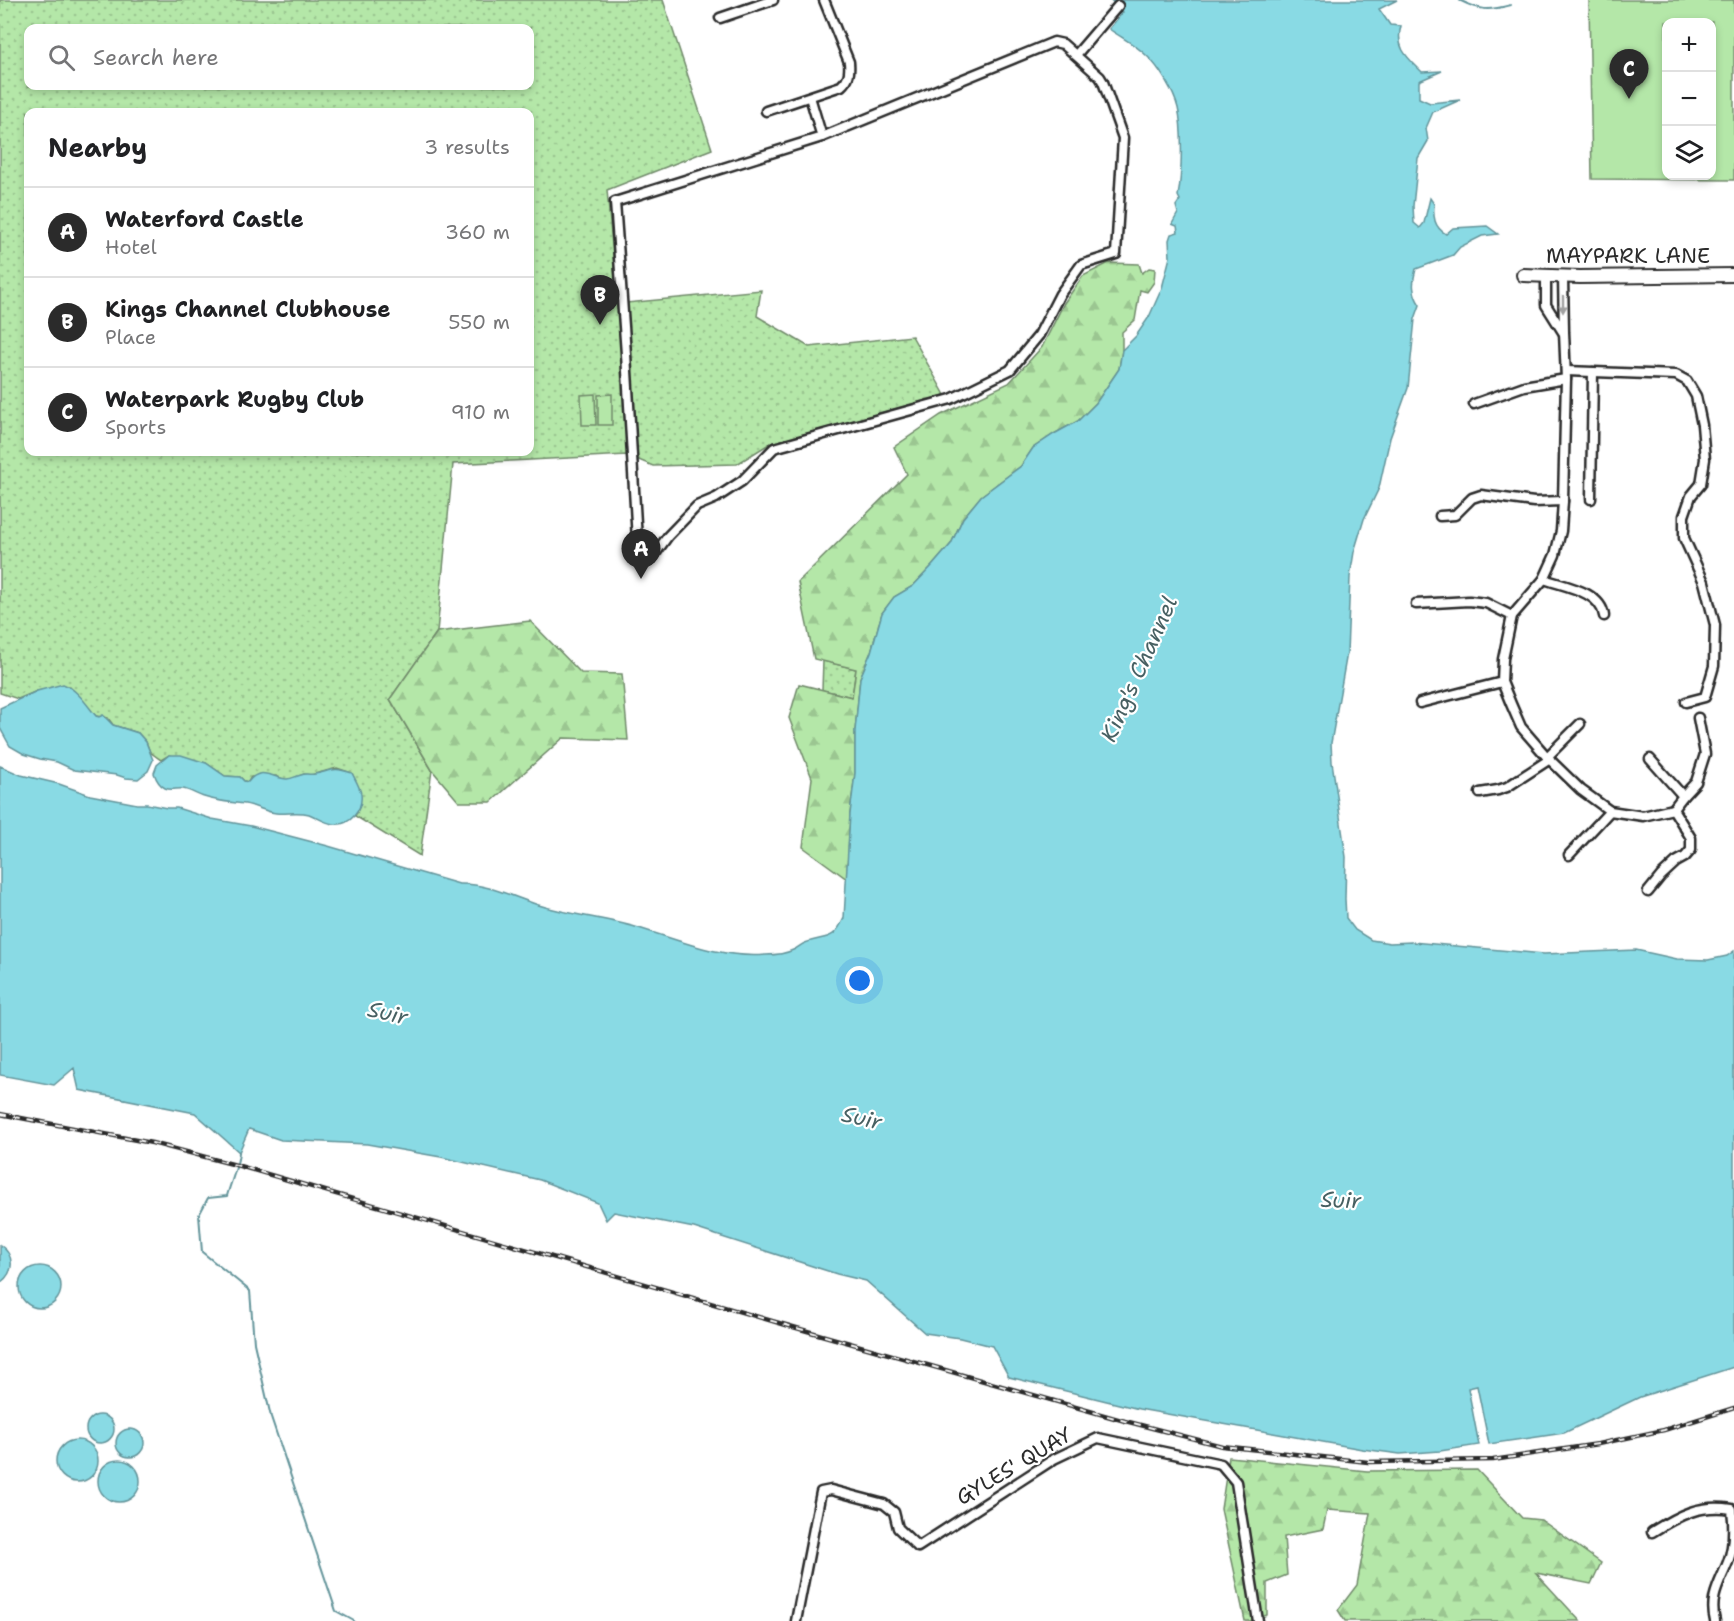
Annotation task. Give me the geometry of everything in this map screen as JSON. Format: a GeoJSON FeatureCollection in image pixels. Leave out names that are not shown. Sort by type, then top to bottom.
{"type":"FeatureCollection","features":[{"type":"Feature","properties":{"kind":"street"},"geometry":{"type":"LineString","coordinates":[[720,18],[773,0]]}},
{"type":"Feature","properties":{"kind":"street"},"geometry":{"type":"LineString","coordinates":[[766,111],[841,86],[847,80],[850,72],[849,62],[824,0]]}},
{"type":"Feature","properties":{"kind":"street"},"geometry":{"type":"LineString","coordinates":[[1076,56],[1118,6]]}},
{"type":"Feature","properties":{"kind":"street"},"geometry":{"type":"LineString","coordinates":[[1057,42],[1063,44],[1076,56],[1103,82],[1123,138],[1116,254],[1081,265],[1060,294],[1039,335],[1010,370],[951,399],[774,448],[742,481],[716,498],[697,506],[668,536],[655,554],[649,557],[638,557],[615,202],[822,137],[1049,44],[1057,42]]}},
{"type":"Feature","properties":{"kind":"street"},"geometry":{"type":"LineString","coordinates":[[810,97],[822,137]]}},
{"type":"Feature","properties":{"kind":"street","name":"MAYPARK LANE"},"geometry":{"type":"LineString","coordinates":[[1522,275],[1563,277],[1734,275]]}},
{"type":"Feature","properties":{"kind":"street"},"geometry":{"type":"LineString","coordinates":[[1546,277],[1546,305],[1564,332]]}},
{"type":"Feature","properties":{"kind":"street"},"geometry":{"type":"LineString","coordinates":[[1563,277],[1566,375],[1561,531],[1555,555],[1544,579],[1512,616],[1503,659],[1502,682],[1521,727],[1548,758],[1581,790],[1610,811],[1643,816],[1673,809],[1696,782],[1704,754],[1698,718]]}},
{"type":"Feature","properties":{"kind":"street"},"geometry":{"type":"LineString","coordinates":[[1591,499],[1593,372]]}},
{"type":"Feature","properties":{"kind":"street"},"geometry":{"type":"LineString","coordinates":[[1474,404],[1524,386],[1566,375],[1593,372],[1676,375],[1687,381],[1696,396],[1706,462],[1701,484],[1691,496],[1684,516],[1684,538],[1706,588],[1715,624],[1715,645],[1714,666],[1705,698],[1686,702]]}},
{"type":"Feature","properties":{"kind":"street"},"geometry":{"type":"LineString","coordinates":[[1440,516],[1455,514],[1472,498],[1481,495],[1534,502],[1563,501]]}},
{"type":"Feature","properties":{"kind":"street"},"geometry":{"type":"LineString","coordinates":[[1544,579],[1595,599],[1601,605],[1604,616]]}},
{"type":"Feature","properties":{"kind":"street"},"geometry":{"type":"LineString","coordinates":[[1416,604],[1469,601],[1486,603],[1512,616]]}},
{"type":"Feature","properties":{"kind":"street"},"geometry":{"type":"LineString","coordinates":[[1420,703],[1502,682]]}},
{"type":"Feature","properties":{"kind":"street"},"geometry":{"type":"LineString","coordinates":[[1480,793],[1507,786],[1548,758],[1580,724]]}},
{"type":"Feature","properties":{"kind":"street"},"geometry":{"type":"LineString","coordinates":[[1650,759],[1683,796]]}},
{"type":"Feature","properties":{"kind":"street"},"geometry":{"type":"LineString","coordinates":[[1648,892],[1661,876],[1691,850],[1691,838],[1673,809]]}},
{"type":"Feature","properties":{"kind":"street"},"geometry":{"type":"LineString","coordinates":[[1569,855],[1610,811]]}},
{"type":"Feature","properties":{"kind":"street","name":"GYLES' QUAY"},"geometry":{"type":"LineString","coordinates":[[796,1621],[821,1492],[831,1490],[884,1504],[894,1512],[898,1528],[918,1547],[1054,1459],[1098,1438],[1221,1464],[1236,1482],[1258,1621]]}},
{"type":"Feature","properties":{"kind":"street"},"geometry":{"type":"LineString","coordinates":[[1652,1532],[1683,1513],[1716,1507],[1733,1509],[1734,1524],[1729,1560],[1714,1591],[1715,1621]]}},
{"type":"Feature","properties":{"kind":"green space"},"geometry":{"type":"Polygon","coordinates":[[[0,0],[663,0],[712,149],[607,190],[617,300],[626,303],[761,290],[757,316],[809,347],[912,336],[945,395],[769,444],[737,464],[653,466],[627,455],[453,464],[437,632],[390,699],[432,770],[420,856],[355,816],[360,800],[352,773],[337,768],[285,780],[276,776],[251,777],[248,782],[240,777],[225,776],[206,763],[169,755],[161,760],[150,752],[146,742],[138,733],[113,725],[108,718],[96,716],[69,686],[37,691],[18,699],[0,693],[0,0]]]}},
{"type":"Feature","properties":{"kind":"green space"},"geometry":{"type":"Polygon","coordinates":[[[1589,0],[1734,0],[1734,180],[1716,180],[1716,18],[1662,18],[1662,179],[1592,179],[1589,0]]]}},
{"type":"Feature","properties":{"kind":"green space"},"geometry":{"type":"Polygon","coordinates":[[[1109,263],[1139,264],[1142,273],[1149,268],[1155,269],[1154,282],[1147,292],[1140,290],[1135,320],[1122,332],[1119,369],[1096,403],[1078,421],[1033,448],[1021,466],[981,496],[963,518],[951,544],[913,586],[894,597],[882,613],[871,652],[860,678],[847,879],[803,847],[812,778],[789,718],[799,684],[852,697],[856,669],[814,659],[798,582],[907,474],[894,447],[941,415],[1009,383],[1042,347],[1064,303],[1083,276],[1109,263]]]}},
{"type":"Feature","properties":{"kind":"green space"},"geometry":{"type":"Polygon","coordinates":[[[595,394],[596,425],[582,425],[581,395],[595,394]]]}},
{"type":"Feature","properties":{"kind":"green space"},"geometry":{"type":"Polygon","coordinates":[[[612,394],[612,425],[598,425],[598,395],[612,394]]]}},
{"type":"Feature","properties":{"kind":"green space"},"geometry":{"type":"Polygon","coordinates":[[[530,621],[581,673],[622,674],[628,740],[563,738],[491,802],[459,802],[432,770],[390,699],[437,632],[530,621]]]}},
{"type":"Feature","properties":{"kind":"green space"},"geometry":{"type":"Polygon","coordinates":[[[823,661],[856,669],[852,697],[822,690],[823,661]]]}},
{"type":"Feature","properties":{"kind":"green space"},"geometry":{"type":"Polygon","coordinates":[[[1229,1457],[1367,1471],[1477,1470],[1522,1518],[1541,1520],[1601,1563],[1591,1584],[1536,1573],[1580,1621],[1345,1621],[1338,1610],[1357,1585],[1370,1513],[1327,1510],[1323,1529],[1284,1537],[1287,1575],[1267,1583],[1267,1615],[1245,1621],[1221,1509],[1229,1457]]]}},
{"type":"Feature","properties":{"kind":"water"},"geometry":{"type":"Polygon","coordinates":[[[1111,0],[1397,0],[1379,9],[1390,25],[1401,26],[1400,40],[1404,52],[1422,72],[1442,71],[1419,81],[1419,98],[1430,103],[1460,100],[1433,112],[1426,128],[1428,141],[1418,158],[1413,206],[1414,223],[1420,228],[1424,223],[1430,198],[1434,204],[1434,217],[1437,225],[1446,234],[1453,228],[1487,226],[1498,234],[1482,236],[1460,247],[1453,255],[1416,269],[1414,292],[1420,305],[1415,319],[1408,388],[1390,438],[1379,488],[1364,519],[1354,552],[1350,577],[1347,653],[1331,743],[1346,857],[1346,918],[1355,930],[1371,940],[1390,943],[1412,942],[1544,954],[1636,950],[1677,959],[1708,960],[1727,956],[1734,951],[1734,1367],[1640,1397],[1564,1433],[1489,1444],[1477,1386],[1468,1388],[1479,1445],[1400,1454],[1362,1449],[1139,1409],[1009,1377],[992,1346],[925,1333],[866,1281],[837,1274],[694,1228],[614,1212],[606,1220],[598,1203],[540,1180],[441,1157],[367,1144],[281,1140],[249,1129],[239,1152],[195,1113],[79,1090],[74,1068],[54,1085],[0,1075],[0,766],[21,775],[59,784],[90,795],[137,804],[177,808],[212,819],[251,826],[459,884],[491,888],[553,909],[632,926],[715,951],[749,955],[780,954],[833,934],[844,918],[860,678],[871,652],[882,613],[894,597],[913,586],[951,544],[963,518],[981,496],[1021,466],[1033,448],[1078,421],[1096,403],[1119,369],[1122,350],[1136,336],[1149,317],[1162,288],[1170,257],[1169,240],[1171,234],[1178,232],[1177,226],[1172,224],[1178,213],[1176,206],[1180,200],[1178,196],[1181,152],[1180,117],[1166,80],[1156,67],[1138,48],[1109,29],[1123,12],[1111,0]]]}},
{"type":"Feature","properties":{"kind":"water"},"geometry":{"type":"Polygon","coordinates":[[[63,684],[77,693],[96,716],[103,715],[113,725],[138,733],[146,742],[153,760],[148,771],[138,779],[74,770],[57,762],[24,754],[10,746],[0,728],[0,708],[37,691],[63,684]]]}},
{"type":"Feature","properties":{"kind":"water"},"geometry":{"type":"Polygon","coordinates":[[[169,755],[181,755],[206,763],[225,776],[240,777],[248,782],[257,774],[291,779],[303,774],[333,770],[345,771],[352,773],[359,786],[360,806],[350,820],[334,824],[309,814],[272,812],[245,804],[209,799],[186,790],[167,789],[159,784],[154,773],[157,765],[169,755]]]}},
{"type":"Feature","properties":{"kind":"water"},"geometry":{"type":"Polygon","coordinates":[[[0,1245],[11,1259],[11,1269],[0,1283],[0,1245]]]}},
{"type":"Feature","properties":{"kind":"water"},"geometry":{"type":"Polygon","coordinates":[[[40,1266],[48,1267],[55,1272],[60,1279],[60,1295],[55,1302],[48,1307],[40,1308],[32,1307],[25,1302],[20,1295],[19,1287],[20,1279],[25,1272],[32,1267],[40,1266]]]}},
{"type":"Feature","properties":{"kind":"water"},"geometry":{"type":"Polygon","coordinates":[[[100,1415],[110,1419],[114,1429],[110,1439],[100,1443],[90,1439],[86,1429],[90,1419],[100,1415]]]}},
{"type":"Feature","properties":{"kind":"water"},"geometry":{"type":"Polygon","coordinates":[[[130,1429],[140,1433],[144,1443],[140,1453],[130,1457],[120,1453],[116,1443],[120,1433],[130,1429]]]}},
{"type":"Feature","properties":{"kind":"water"},"geometry":{"type":"Polygon","coordinates":[[[77,1440],[85,1441],[92,1446],[97,1453],[97,1469],[92,1476],[85,1481],[77,1482],[69,1481],[62,1476],[57,1469],[56,1461],[57,1453],[62,1446],[69,1441],[77,1440]]]}},
{"type":"Feature","properties":{"kind":"water"},"geometry":{"type":"Polygon","coordinates":[[[119,1460],[127,1461],[134,1466],[139,1473],[139,1489],[134,1496],[127,1501],[119,1502],[111,1501],[104,1496],[99,1489],[98,1481],[99,1473],[104,1466],[111,1461],[119,1460]]]}},
{"type":"Feature","properties":{"kind":"waterway"},"geometry":{"type":"LineString","coordinates":[[1459,0],[1485,9],[1511,5]]}},
{"type":"Feature","properties":{"kind":"waterway"},"geometry":{"type":"LineString","coordinates":[[239,1152],[227,1196],[208,1198],[199,1215],[202,1252],[250,1291],[254,1343],[271,1417],[336,1611],[354,1621]]}},
{"type":"Feature","properties":{"kind":"railway"},"geometry":{"type":"LineString","coordinates":[[0,1114],[152,1143],[236,1165],[786,1325],[1125,1421],[1222,1446],[1368,1462],[1493,1460],[1598,1444],[1664,1430],[1734,1408]]}},
{"type":"Feature","properties":{"kind":"place","name":"Waterpark Rugby Club"},"geometry":{"type":"Point","coordinates":[1629,99]}},
{"type":"Feature","properties":{"kind":"place","name":"Kings Channel Clubhouse"},"geometry":{"type":"Point","coordinates":[600,325]}},
{"type":"Feature","properties":{"kind":"place","name":"Waterford Castle"},"geometry":{"type":"Point","coordinates":[641,579]}},
{"type":"Feature","properties":{"kind":"water label","name":"King's Channel"},"geometry":{"type":"Point","coordinates":[1139,669]}},
{"type":"Feature","properties":{"kind":"water label","name":"Suir"},"geometry":{"type":"Point","coordinates":[388,1013]}},
{"type":"Feature","properties":{"kind":"water label","name":"Suir"},"geometry":{"type":"Point","coordinates":[862,1118]}},
{"type":"Feature","properties":{"kind":"water label","name":"Suir"},"geometry":{"type":"Point","coordinates":[1341,1200]}}]}
